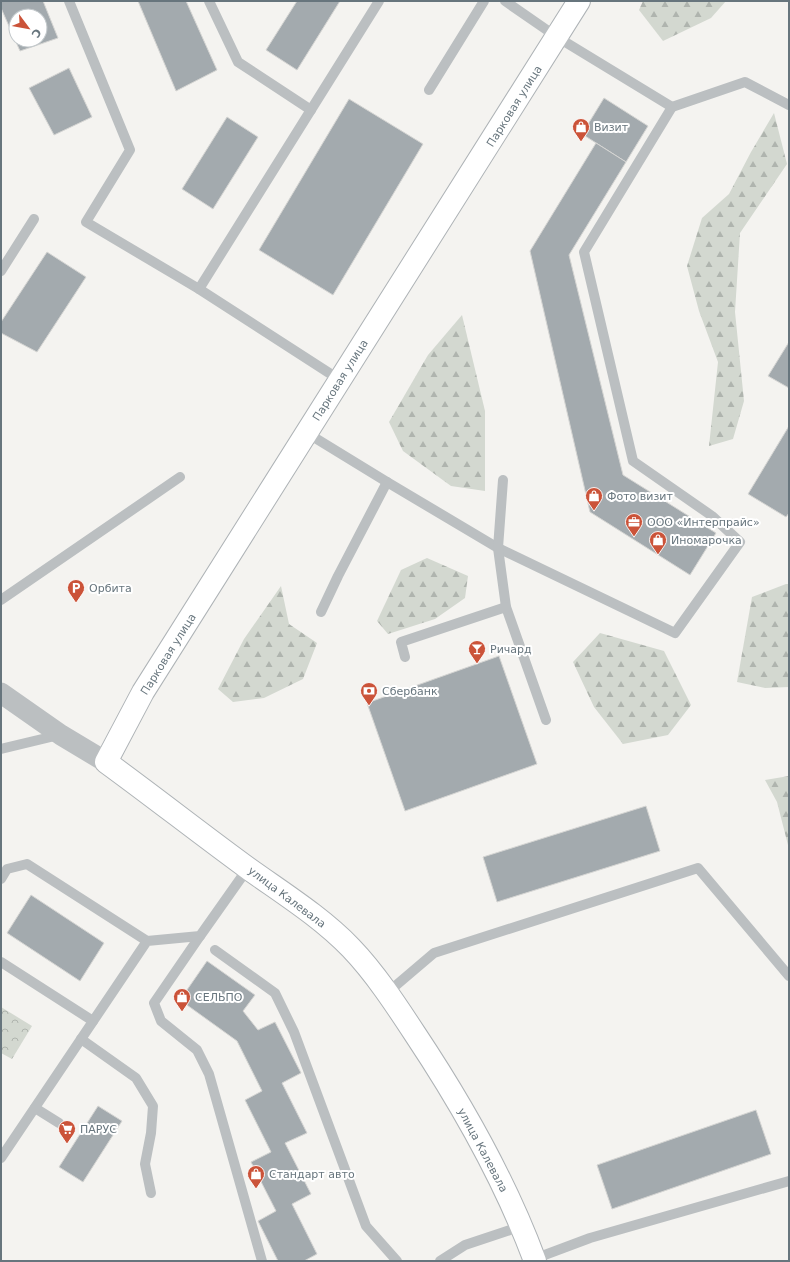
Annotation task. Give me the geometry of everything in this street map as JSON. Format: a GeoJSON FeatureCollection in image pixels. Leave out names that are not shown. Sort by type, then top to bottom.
{"type":"FeatureCollection","features":[{"type":"Feature","properties":{"kind":"main road","name":"Парковая улица"},"geometry":{"type":"LineString","coordinates":[[106,762],[143,692],[579,1]]}},
{"type":"Feature","properties":{"kind":"main road","name":"улица Калевала"},"geometry":{"type":"LineString","coordinates":[[106,762],[248,868],[311,912],[351,948],[387,993],[446,1081],[489,1157],[522,1226],[535,1260]]}},
{"type":"Feature","properties":{"kind":"street","name":"улица Калевала"},"geometry":{"type":"LineString","coordinates":[[1,693],[61,735],[106,762]]}},
{"type":"Feature","properties":{"kind":"lane"},"geometry":{"type":"LineString","coordinates":[[69,1],[130,150],[86,222],[198,289],[340,380]]}},
{"type":"Feature","properties":{"kind":"lane"},"geometry":{"type":"LineString","coordinates":[[209,1],[238,62],[310,110]]}},
{"type":"Feature","properties":{"kind":"lane"},"geometry":{"type":"LineString","coordinates":[[198,289],[378,1]]}},
{"type":"Feature","properties":{"kind":"lane"},"geometry":{"type":"LineString","coordinates":[[429,90],[484,1]]}},
{"type":"Feature","properties":{"kind":"lane"},"geometry":{"type":"LineString","coordinates":[[505,1],[557,37],[672,107]]}},
{"type":"Feature","properties":{"kind":"lane"},"geometry":{"type":"LineString","coordinates":[[307,433],[498,548],[675,633],[740,542],[712,516],[633,461],[584,252],[672,107],[745,82],[789,106]]}},
{"type":"Feature","properties":{"kind":"lane"},"geometry":{"type":"LineString","coordinates":[[1,271],[34,219]]}},
{"type":"Feature","properties":{"kind":"lane"},"geometry":{"type":"LineString","coordinates":[[1,600],[180,477]]}},
{"type":"Feature","properties":{"kind":"lane"},"geometry":{"type":"LineString","coordinates":[[503,480],[498,548],[506,607],[546,720]]}},
{"type":"Feature","properties":{"kind":"lane"},"geometry":{"type":"LineString","coordinates":[[321,612],[387,482]]}},
{"type":"Feature","properties":{"kind":"lane"},"geometry":{"type":"LineString","coordinates":[[405,657],[401,642],[506,607]]}},
{"type":"Feature","properties":{"kind":"lane"},"geometry":{"type":"LineString","coordinates":[[1,749],[61,735]]}},
{"type":"Feature","properties":{"kind":"lane"},"geometry":{"type":"LineString","coordinates":[[1,879],[7,869],[27,864],[148,941],[200,936]]}},
{"type":"Feature","properties":{"kind":"lane"},"geometry":{"type":"LineString","coordinates":[[248,868],[154,1003],[161,1021],[197,1050],[209,1074],[262,1261]]}},
{"type":"Feature","properties":{"kind":"lane"},"geometry":{"type":"LineString","coordinates":[[387,993],[434,953],[698,868],[789,976]]}},
{"type":"Feature","properties":{"kind":"lane"},"geometry":{"type":"LineString","coordinates":[[1,1158],[148,941]]}},
{"type":"Feature","properties":{"kind":"lane"},"geometry":{"type":"LineString","coordinates":[[215,950],[275,993],[294,1032],[366,1226],[397,1261]]}},
{"type":"Feature","properties":{"kind":"lane"},"geometry":{"type":"LineString","coordinates":[[1,962],[93,1021]]}},
{"type":"Feature","properties":{"kind":"lane"},"geometry":{"type":"LineString","coordinates":[[81,1039],[136,1078],[153,1106],[145,1164],[151,1192]]}},
{"type":"Feature","properties":{"kind":"lane"},"geometry":{"type":"LineString","coordinates":[[35,1108],[59,1124]]}},
{"type":"Feature","properties":{"kind":"lane"},"geometry":{"type":"LineString","coordinates":[[535,1260],[590,1238],[789,1181]]}},
{"type":"Feature","properties":{"kind":"lane"},"geometry":{"type":"LineString","coordinates":[[440,1261],[465,1245],[522,1226]]}},
{"type":"Feature","properties":{"kind":"green space"},"geometry":{"type":"Polygon","coordinates":[[[643,1],[726,1],[711,18],[663,41],[639,10],[643,1]]]}},
{"type":"Feature","properties":{"kind":"green space"},"geometry":{"type":"Polygon","coordinates":[[[774,113],[787,164],[740,233],[735,312],[744,401],[733,439],[709,446],[718,362],[699,311],[687,266],[702,218],[729,194],[774,113]]]}},
{"type":"Feature","properties":{"kind":"green space"},"geometry":{"type":"Polygon","coordinates":[[[462,315],[485,411],[485,491],[451,486],[403,451],[389,422],[428,355],[462,315]]]}},
{"type":"Feature","properties":{"kind":"green space"},"geometry":{"type":"Polygon","coordinates":[[[427,558],[468,576],[465,598],[435,619],[388,634],[377,621],[401,570],[427,558]]]}},
{"type":"Feature","properties":{"kind":"green space"},"geometry":{"type":"Polygon","coordinates":[[[789,584],[789,687],[765,688],[737,682],[752,597],[789,584]]]}},
{"type":"Feature","properties":{"kind":"green space"},"geometry":{"type":"Polygon","coordinates":[[[281,586],[289,624],[317,643],[303,679],[264,698],[233,702],[218,689],[244,639],[281,586]]]}},
{"type":"Feature","properties":{"kind":"green space"},"geometry":{"type":"Polygon","coordinates":[[[600,633],[664,651],[691,705],[668,735],[623,744],[594,707],[573,662],[600,633]]]}},
{"type":"Feature","properties":{"kind":"green space"},"geometry":{"type":"Polygon","coordinates":[[[789,776],[789,849],[777,802],[765,780],[789,776]]]}},
{"type":"Feature","properties":{"kind":"green space"},"geometry":{"type":"Polygon","coordinates":[[[1,1007],[32,1026],[12,1059],[1,1053],[1,1007]]]}},
{"type":"Feature","properties":{"kind":"building"},"geometry":{"type":"Polygon","coordinates":[[[1,1],[43,1],[46,8],[8,8],[8,24],[1,8],[1,1]]]}},
{"type":"Feature","properties":{"kind":"building"},"geometry":{"type":"Polygon","coordinates":[[[138,1],[186,1],[217,70],[176,91],[138,1]]]}},
{"type":"Feature","properties":{"kind":"building"},"geometry":{"type":"Polygon","coordinates":[[[297,1],[340,1],[297,70],[266,50],[297,1]]]}},
{"type":"Feature","properties":{"kind":"building"},"geometry":{"type":"Polygon","coordinates":[[[48,13],[58,38],[48,41],[48,13]]]}},
{"type":"Feature","properties":{"kind":"building"},"geometry":{"type":"Polygon","coordinates":[[[19,48],[29,48],[20,51],[19,48]]]}},
{"type":"Feature","properties":{"kind":"building"},"geometry":{"type":"Polygon","coordinates":[[[69,68],[92,117],[54,135],[29,88],[69,68]]]}},
{"type":"Feature","properties":{"kind":"building"},"geometry":{"type":"Polygon","coordinates":[[[604,98],[648,126],[626,162],[582,134],[604,98]]]}},
{"type":"Feature","properties":{"kind":"building"},"geometry":{"type":"Polygon","coordinates":[[[349,99],[423,144],[333,295],[259,250],[349,99]]]}},
{"type":"Feature","properties":{"kind":"building"},"geometry":{"type":"Polygon","coordinates":[[[227,117],[258,137],[213,209],[182,189],[227,117]]]}},
{"type":"Feature","properties":{"kind":"building"},"geometry":{"type":"Polygon","coordinates":[[[596,143],[626,162],[569,255],[623,475],[716,533],[690,575],[590,512],[530,251],[596,143]]]}},
{"type":"Feature","properties":{"kind":"building"},"geometry":{"type":"Polygon","coordinates":[[[47,252],[86,277],[37,352],[1,333],[1,322],[47,252]]]}},
{"type":"Feature","properties":{"kind":"building"},"geometry":{"type":"Polygon","coordinates":[[[789,342],[789,388],[768,376],[789,342]]]}},
{"type":"Feature","properties":{"kind":"building"},"geometry":{"type":"Polygon","coordinates":[[[789,426],[789,513],[786,517],[748,494],[789,426]]]}},
{"type":"Feature","properties":{"kind":"building"},"geometry":{"type":"Polygon","coordinates":[[[499,656],[537,764],[405,811],[367,703],[499,656]]]}},
{"type":"Feature","properties":{"kind":"building"},"geometry":{"type":"Polygon","coordinates":[[[646,806],[660,851],[497,902],[483,857],[646,806]]]}},
{"type":"Feature","properties":{"kind":"building"},"geometry":{"type":"Polygon","coordinates":[[[31,895],[104,943],[80,981],[7,933],[31,895]]]}},
{"type":"Feature","properties":{"kind":"building"},"geometry":{"type":"Polygon","coordinates":[[[207,961],[255,995],[243,1011],[258,1030],[275,1022],[301,1073],[282,1083],[307,1133],[285,1143],[311,1194],[292,1204],[317,1254],[304,1261],[278,1261],[258,1221],[276,1211],[251,1162],[271,1152],[245,1100],[262,1091],[237,1041],[180,1000],[207,961]]]}},
{"type":"Feature","properties":{"kind":"building"},"geometry":{"type":"Polygon","coordinates":[[[98,1106],[122,1121],[83,1182],[59,1167],[98,1106]]]}},
{"type":"Feature","properties":{"kind":"building"},"geometry":{"type":"Polygon","coordinates":[[[756,1110],[771,1154],[612,1209],[597,1165],[756,1110]]]}},
{"type":"Feature","properties":{"kind":"place","name":"Визит"},"geometry":{"type":"Point","coordinates":[581,142]}},
{"type":"Feature","properties":{"kind":"place","name":"Фото визит"},"geometry":{"type":"Point","coordinates":[594,511]}},
{"type":"Feature","properties":{"kind":"place","name":"ООО «Интерпрайс»"},"geometry":{"type":"Point","coordinates":[634,537]}},
{"type":"Feature","properties":{"kind":"place","name":"Иномарочка"},"geometry":{"type":"Point","coordinates":[658,555]}},
{"type":"Feature","properties":{"kind":"place","name":"Орбита"},"geometry":{"type":"Point","coordinates":[76,603]}},
{"type":"Feature","properties":{"kind":"place","name":"Ричард"},"geometry":{"type":"Point","coordinates":[477,664]}},
{"type":"Feature","properties":{"kind":"place","name":"Сбербанк"},"geometry":{"type":"Point","coordinates":[369,706]}},
{"type":"Feature","properties":{"kind":"place","name":"СЕЛЬПО"},"geometry":{"type":"Point","coordinates":[182,1012]}},
{"type":"Feature","properties":{"kind":"place","name":"ПАРУС"},"geometry":{"type":"Point","coordinates":[67,1144]}},
{"type":"Feature","properties":{"kind":"place","name":"Стандарт авто"},"geometry":{"type":"Point","coordinates":[256,1189]}}]}
